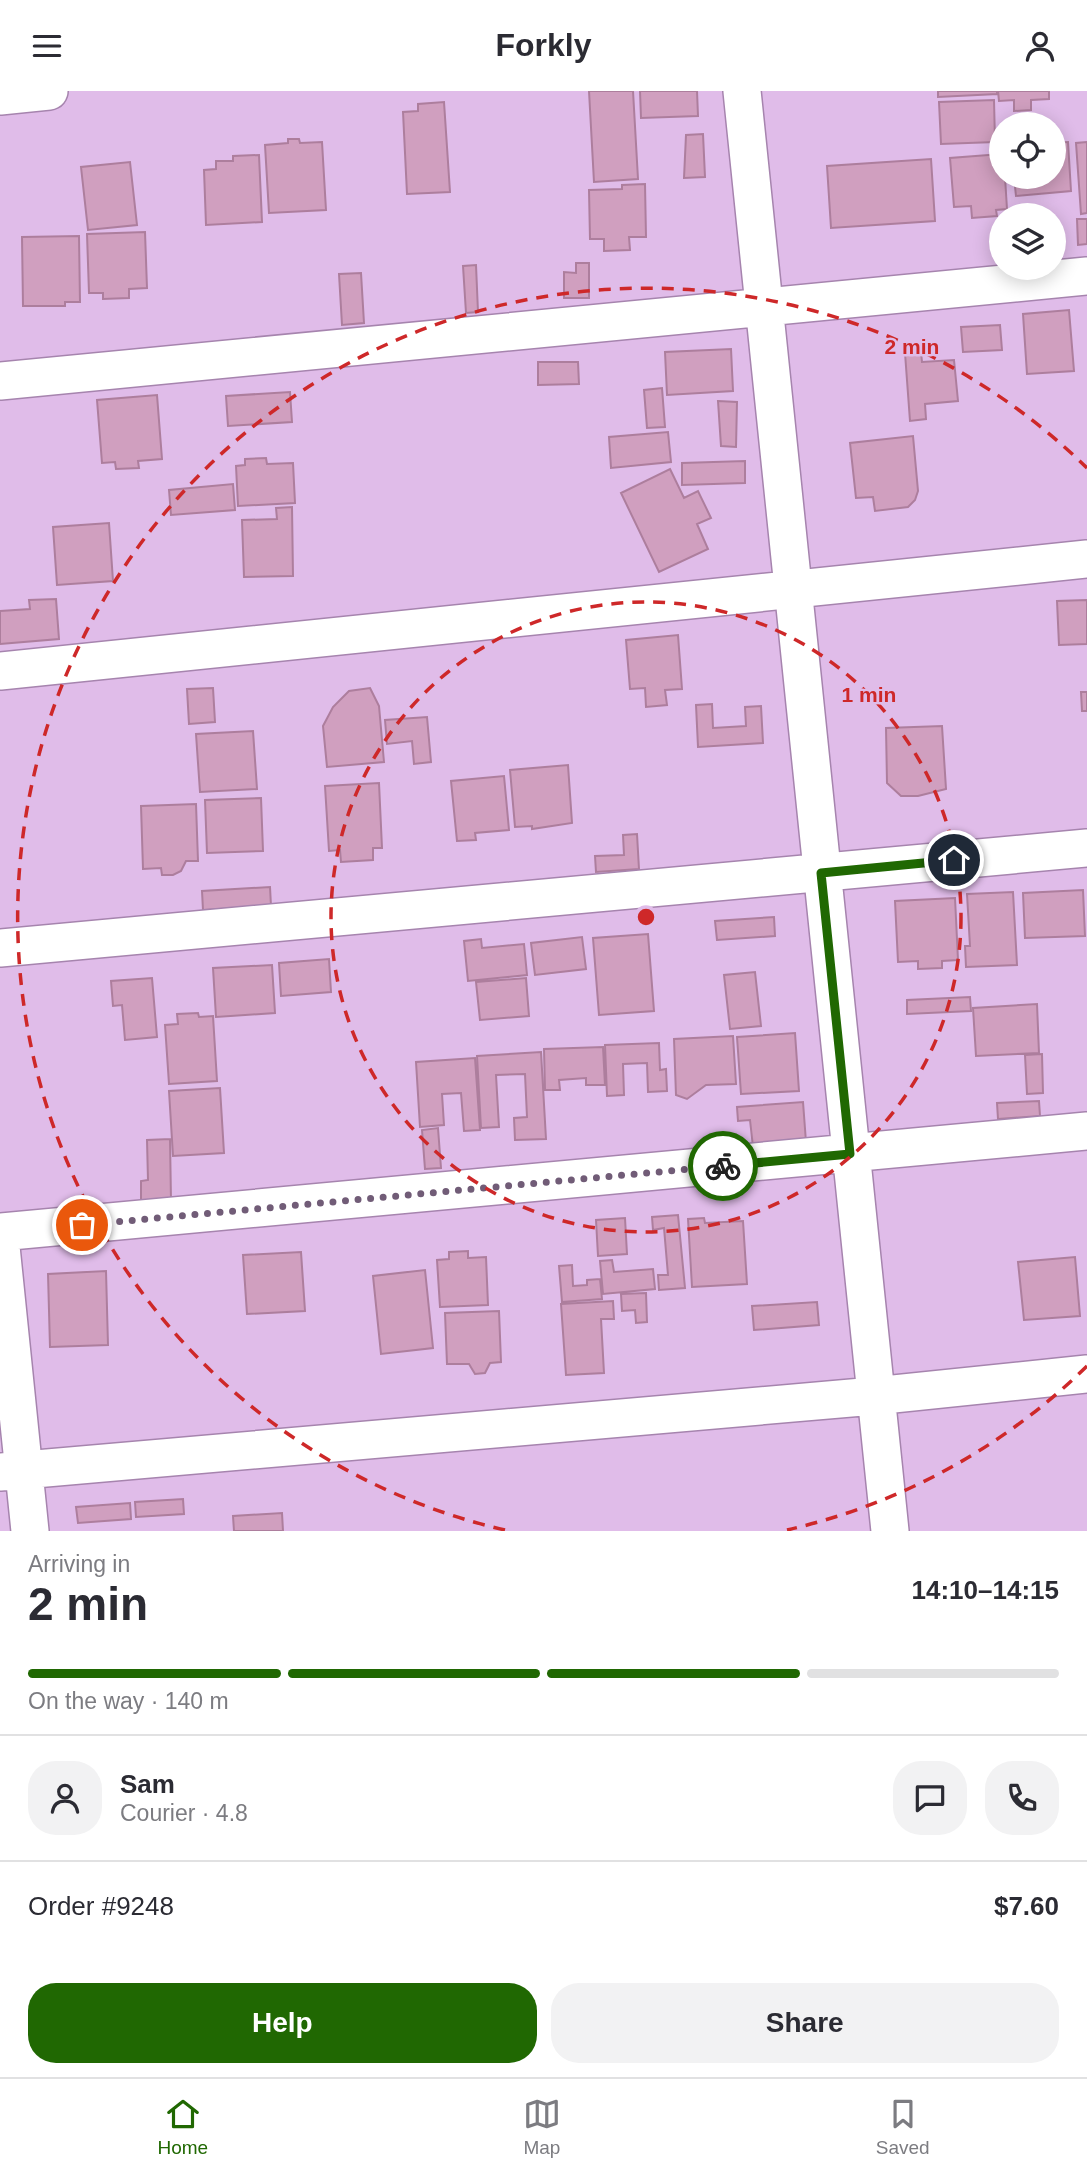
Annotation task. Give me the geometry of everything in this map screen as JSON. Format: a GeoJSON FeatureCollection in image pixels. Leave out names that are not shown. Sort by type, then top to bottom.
{"type":"FeatureCollection","features":[{"type":"Feature","properties":{"kind":"street"},"geometry":{"type":"LineString","coordinates":[[0,96],[50,91]]}},
{"type":"Feature","properties":{"kind":"street"},"geometry":{"type":"LineString","coordinates":[[742,91],[874,1396],[890,1531]]}},
{"type":"Feature","properties":{"kind":"street"},"geometry":{"type":"LineString","coordinates":[[0,381],[1087,275]]}},
{"type":"Feature","properties":{"kind":"street"},"geometry":{"type":"LineString","coordinates":[[0,671],[1087,559]]}},
{"type":"Feature","properties":{"kind":"street"},"geometry":{"type":"LineString","coordinates":[[0,948],[1087,848]]}},
{"type":"Feature","properties":{"kind":"street"},"geometry":{"type":"LineString","coordinates":[[30,1531],[12,1471],[0,1235],[1087,1131]]}},
{"type":"Feature","properties":{"kind":"street"},"geometry":{"type":"LineString","coordinates":[[12,1471],[874,1396],[1087,1374]]}},
{"type":"Feature","properties":{"kind":"building"},"geometry":{"type":"Polygon","coordinates":[[[589,91],[633,91],[638,179],[594,182],[589,91]]]}},
{"type":"Feature","properties":{"kind":"building"},"geometry":{"type":"Polygon","coordinates":[[[640,91],[697,91],[698,116],[641,118],[640,91]]]}},
{"type":"Feature","properties":{"kind":"building"},"geometry":{"type":"Polygon","coordinates":[[[938,91],[997,91],[997,94],[938,97],[938,91]]]}},
{"type":"Feature","properties":{"kind":"building"},"geometry":{"type":"Polygon","coordinates":[[[998,91],[1049,91],[1049,99],[1031,100],[1031,110],[1014,111],[1014,100],[999,101],[998,91]]]}},
{"type":"Feature","properties":{"kind":"building"},"geometry":{"type":"Polygon","coordinates":[[[994,100],[994,112],[989,112],[989,142],[941,144],[939,102],[994,100]]]}},
{"type":"Feature","properties":{"kind":"building"},"geometry":{"type":"Polygon","coordinates":[[[444,102],[450,192],[407,194],[403,112],[418,111],[418,104],[444,102]]]}},
{"type":"Feature","properties":{"kind":"building"},"geometry":{"type":"Polygon","coordinates":[[[703,134],[705,177],[684,178],[686,135],[703,134]]]}},
{"type":"Feature","properties":{"kind":"building"},"geometry":{"type":"Polygon","coordinates":[[[288,139],[299,139],[300,143],[322,142],[326,210],[269,213],[265,145],[288,143],[288,139]]]}},
{"type":"Feature","properties":{"kind":"building"},"geometry":{"type":"Polygon","coordinates":[[[1066,142],[1071,191],[1016,196],[1015,189],[1066,189],[1066,142]]]}},
{"type":"Feature","properties":{"kind":"building"},"geometry":{"type":"Polygon","coordinates":[[[1087,142],[1087,213],[1081,214],[1076,143],[1087,142]]]}},
{"type":"Feature","properties":{"kind":"building"},"geometry":{"type":"Polygon","coordinates":[[[259,155],[262,222],[206,225],[204,170],[216,169],[216,161],[233,161],[233,156],[259,155]]]}},
{"type":"Feature","properties":{"kind":"building"},"geometry":{"type":"Polygon","coordinates":[[[989,155],[989,189],[1006,189],[1007,203],[989,203],[989,217],[972,218],[971,206],[954,207],[950,158],[989,155]]]}},
{"type":"Feature","properties":{"kind":"building"},"geometry":{"type":"Polygon","coordinates":[[[931,159],[935,221],[831,228],[827,166],[931,159]]]}},
{"type":"Feature","properties":{"kind":"building"},"geometry":{"type":"Polygon","coordinates":[[[130,162],[137,225],[88,230],[81,167],[130,162]]]}},
{"type":"Feature","properties":{"kind":"building"},"geometry":{"type":"Polygon","coordinates":[[[645,184],[646,237],[629,237],[630,250],[604,251],[604,239],[590,239],[589,190],[622,189],[622,185],[645,184]]]}},
{"type":"Feature","properties":{"kind":"building"},"geometry":{"type":"Polygon","coordinates":[[[1077,219],[1087,219],[1087,244],[1078,245],[1077,219]]]}},
{"type":"Feature","properties":{"kind":"building"},"geometry":{"type":"Polygon","coordinates":[[[145,232],[147,288],[129,289],[129,298],[103,299],[103,293],[89,293],[87,234],[145,232]]]}},
{"type":"Feature","properties":{"kind":"building"},"geometry":{"type":"Polygon","coordinates":[[[79,236],[80,302],[65,302],[65,306],[23,306],[22,237],[79,236]]]}},
{"type":"Feature","properties":{"kind":"building"},"geometry":{"type":"Polygon","coordinates":[[[576,263],[589,263],[589,298],[564,298],[564,272],[576,273],[576,263]]]}},
{"type":"Feature","properties":{"kind":"building"},"geometry":{"type":"Polygon","coordinates":[[[476,265],[478,312],[466,313],[463,266],[476,265]]]}},
{"type":"Feature","properties":{"kind":"building"},"geometry":{"type":"Polygon","coordinates":[[[361,273],[364,323],[342,325],[339,274],[361,273]]]}},
{"type":"Feature","properties":{"kind":"building"},"geometry":{"type":"Polygon","coordinates":[[[1069,310],[1074,371],[1027,374],[1023,314],[1069,310]]]}},
{"type":"Feature","properties":{"kind":"building"},"geometry":{"type":"Polygon","coordinates":[[[1000,325],[1002,350],[963,352],[961,327],[1000,325]]]}},
{"type":"Feature","properties":{"kind":"building"},"geometry":{"type":"Polygon","coordinates":[[[731,349],[733,391],[667,395],[665,352],[731,349]]]}},
{"type":"Feature","properties":{"kind":"building"},"geometry":{"type":"Polygon","coordinates":[[[921,352],[922,362],[954,360],[958,401],[925,404],[926,419],[910,421],[905,353],[921,352]]]}},
{"type":"Feature","properties":{"kind":"building"},"geometry":{"type":"Polygon","coordinates":[[[538,362],[578,362],[579,384],[538,385],[538,362]]]}},
{"type":"Feature","properties":{"kind":"building"},"geometry":{"type":"Polygon","coordinates":[[[662,388],[665,427],[647,428],[644,390],[662,388]]]}},
{"type":"Feature","properties":{"kind":"building"},"geometry":{"type":"Polygon","coordinates":[[[290,392],[292,422],[228,426],[226,396],[290,392]]]}},
{"type":"Feature","properties":{"kind":"building"},"geometry":{"type":"Polygon","coordinates":[[[157,395],[162,459],[138,461],[139,468],[116,469],[115,462],[102,463],[97,400],[157,395]]]}},
{"type":"Feature","properties":{"kind":"building"},"geometry":{"type":"Polygon","coordinates":[[[718,401],[737,402],[736,447],[721,446],[718,401]]]}},
{"type":"Feature","properties":{"kind":"building"},"geometry":{"type":"Polygon","coordinates":[[[668,432],[671,462],[611,468],[609,437],[668,432]]]}},
{"type":"Feature","properties":{"kind":"building"},"geometry":{"type":"Polygon","coordinates":[[[913,436],[918,491],[915,500],[908,507],[875,511],[873,497],[856,498],[850,443],[913,436]]]}},
{"type":"Feature","properties":{"kind":"building"},"geometry":{"type":"Polygon","coordinates":[[[266,458],[267,464],[293,463],[295,503],[238,506],[236,466],[245,465],[245,459],[266,458]]]}},
{"type":"Feature","properties":{"kind":"building"},"geometry":{"type":"Polygon","coordinates":[[[745,461],[745,483],[682,485],[682,463],[745,461]]]}},
{"type":"Feature","properties":{"kind":"building"},"geometry":{"type":"Polygon","coordinates":[[[670,469],[684,498],[698,491],[711,518],[697,524],[708,549],[659,572],[621,493],[670,469]]]}},
{"type":"Feature","properties":{"kind":"building"},"geometry":{"type":"Polygon","coordinates":[[[233,484],[235,510],[171,515],[169,490],[233,484]]]}},
{"type":"Feature","properties":{"kind":"building"},"geometry":{"type":"Polygon","coordinates":[[[292,507],[293,576],[244,577],[242,520],[277,519],[276,508],[292,507]]]}},
{"type":"Feature","properties":{"kind":"building"},"geometry":{"type":"Polygon","coordinates":[[[109,523],[113,581],[57,585],[53,527],[109,523]]]}},
{"type":"Feature","properties":{"kind":"building"},"geometry":{"type":"Polygon","coordinates":[[[56,599],[59,639],[0,644],[0,611],[30,609],[29,600],[56,599]]]}},
{"type":"Feature","properties":{"kind":"building"},"geometry":{"type":"Polygon","coordinates":[[[1087,600],[1087,644],[1059,645],[1057,601],[1087,600]]]}},
{"type":"Feature","properties":{"kind":"building"},"geometry":{"type":"Polygon","coordinates":[[[678,635],[682,689],[665,690],[667,705],[646,707],[645,688],[630,689],[626,640],[678,635]]]}},
{"type":"Feature","properties":{"kind":"building"},"geometry":{"type":"Polygon","coordinates":[[[213,688],[215,722],[189,724],[187,689],[213,688]]]}},
{"type":"Feature","properties":{"kind":"building"},"geometry":{"type":"Polygon","coordinates":[[[370,688],[379,706],[384,762],[327,767],[323,726],[333,707],[349,691],[370,688]]]}},
{"type":"Feature","properties":{"kind":"building"},"geometry":{"type":"Polygon","coordinates":[[[1081,692],[1087,692],[1087,711],[1082,711],[1081,692]]]}},
{"type":"Feature","properties":{"kind":"building"},"geometry":{"type":"Polygon","coordinates":[[[712,704],[713,728],[746,726],[745,707],[761,706],[763,743],[698,747],[696,705],[712,704]]]}},
{"type":"Feature","properties":{"kind":"building"},"geometry":{"type":"Polygon","coordinates":[[[427,717],[431,762],[414,764],[412,741],[387,744],[385,720],[427,717]]]}},
{"type":"Feature","properties":{"kind":"building"},"geometry":{"type":"Polygon","coordinates":[[[942,726],[946,789],[918,796],[901,796],[887,783],[886,728],[942,726]]]}},
{"type":"Feature","properties":{"kind":"building"},"geometry":{"type":"Polygon","coordinates":[[[253,731],[257,789],[200,792],[196,734],[253,731]]]}},
{"type":"Feature","properties":{"kind":"building"},"geometry":{"type":"Polygon","coordinates":[[[568,765],[572,823],[532,829],[532,826],[515,827],[510,770],[568,765]]]}},
{"type":"Feature","properties":{"kind":"building"},"geometry":{"type":"Polygon","coordinates":[[[504,776],[509,830],[475,833],[476,840],[457,841],[451,781],[504,776]]]}},
{"type":"Feature","properties":{"kind":"building"},"geometry":{"type":"Polygon","coordinates":[[[379,783],[382,848],[373,848],[373,860],[341,862],[340,850],[329,851],[325,786],[379,783]]]}},
{"type":"Feature","properties":{"kind":"building"},"geometry":{"type":"Polygon","coordinates":[[[261,798],[263,851],[207,853],[205,800],[261,798]]]}},
{"type":"Feature","properties":{"kind":"building"},"geometry":{"type":"Polygon","coordinates":[[[196,804],[198,861],[186,861],[181,871],[173,875],[162,875],[161,868],[143,869],[141,806],[196,804]]]}},
{"type":"Feature","properties":{"kind":"building"},"geometry":{"type":"Polygon","coordinates":[[[637,834],[639,869],[596,872],[595,856],[624,855],[623,835],[637,834]]]}},
{"type":"Feature","properties":{"kind":"building"},"geometry":{"type":"Polygon","coordinates":[[[270,887],[271,906],[203,910],[202,891],[270,887]]]}},
{"type":"Feature","properties":{"kind":"building"},"geometry":{"type":"Polygon","coordinates":[[[1083,890],[1085,936],[1025,938],[1023,893],[1083,890]]]}},
{"type":"Feature","properties":{"kind":"building"},"geometry":{"type":"Polygon","coordinates":[[[1013,892],[1017,965],[966,967],[965,946],[970,946],[967,894],[1013,892]]]}},
{"type":"Feature","properties":{"kind":"building"},"geometry":{"type":"Polygon","coordinates":[[[955,898],[958,960],[942,961],[942,968],[918,969],[918,961],[898,962],[895,901],[955,898]]]}},
{"type":"Feature","properties":{"kind":"building"},"geometry":{"type":"Polygon","coordinates":[[[774,917],[775,936],[717,940],[715,921],[774,917]]]}},
{"type":"Feature","properties":{"kind":"building"},"geometry":{"type":"Polygon","coordinates":[[[648,934],[654,1011],[599,1015],[593,938],[648,934]]]}},
{"type":"Feature","properties":{"kind":"building"},"geometry":{"type":"Polygon","coordinates":[[[582,937],[586,969],[535,975],[531,943],[582,937]]]}},
{"type":"Feature","properties":{"kind":"building"},"geometry":{"type":"Polygon","coordinates":[[[481,939],[482,948],[524,944],[527,975],[468,981],[464,941],[481,939]]]}},
{"type":"Feature","properties":{"kind":"building"},"geometry":{"type":"Polygon","coordinates":[[[329,959],[331,992],[281,996],[279,963],[329,959]]]}},
{"type":"Feature","properties":{"kind":"building"},"geometry":{"type":"Polygon","coordinates":[[[272,965],[275,1013],[216,1017],[213,968],[272,965]]]}},
{"type":"Feature","properties":{"kind":"building"},"geometry":{"type":"Polygon","coordinates":[[[755,972],[761,1026],[730,1029],[724,975],[755,972]]]}},
{"type":"Feature","properties":{"kind":"building"},"geometry":{"type":"Polygon","coordinates":[[[152,978],[157,1037],[125,1040],[122,1005],[113,1006],[111,981],[152,978]]]}},
{"type":"Feature","properties":{"kind":"building"},"geometry":{"type":"Polygon","coordinates":[[[526,978],[529,1016],[480,1020],[476,982],[526,978]]]}},
{"type":"Feature","properties":{"kind":"building"},"geometry":{"type":"Polygon","coordinates":[[[970,997],[971,1011],[907,1014],[907,1000],[970,997]]]}},
{"type":"Feature","properties":{"kind":"building"},"geometry":{"type":"Polygon","coordinates":[[[1037,1004],[1039,1053],[976,1056],[973,1008],[1037,1004]]]}},
{"type":"Feature","properties":{"kind":"building"},"geometry":{"type":"Polygon","coordinates":[[[198,1013],[199,1017],[213,1016],[217,1081],[169,1084],[165,1025],[178,1024],[177,1014],[198,1013]]]}},
{"type":"Feature","properties":{"kind":"building"},"geometry":{"type":"Polygon","coordinates":[[[795,1033],[799,1091],[741,1094],[737,1037],[795,1033]]]}},
{"type":"Feature","properties":{"kind":"building"},"geometry":{"type":"Polygon","coordinates":[[[733,1036],[736,1084],[706,1085],[687,1099],[676,1095],[674,1039],[733,1036]]]}},
{"type":"Feature","properties":{"kind":"building"},"geometry":{"type":"Polygon","coordinates":[[[659,1043],[660,1070],[666,1069],[667,1091],[648,1092],[647,1063],[623,1064],[624,1095],[607,1096],[605,1045],[659,1043]]]}},
{"type":"Feature","properties":{"kind":"building"},"geometry":{"type":"Polygon","coordinates":[[[603,1047],[605,1085],[586,1085],[586,1078],[559,1080],[560,1090],[545,1090],[544,1049],[603,1047]]]}},
{"type":"Feature","properties":{"kind":"building"},"geometry":{"type":"Polygon","coordinates":[[[541,1052],[546,1139],[515,1140],[514,1118],[527,1117],[525,1074],[496,1075],[499,1127],[481,1128],[477,1056],[541,1052]]]}},
{"type":"Feature","properties":{"kind":"building"},"geometry":{"type":"Polygon","coordinates":[[[1042,1054],[1043,1093],[1027,1094],[1025,1055],[1042,1054]]]}},
{"type":"Feature","properties":{"kind":"building"},"geometry":{"type":"Polygon","coordinates":[[[475,1058],[480,1130],[464,1131],[461,1093],[442,1094],[444,1125],[420,1127],[416,1062],[475,1058]]]}},
{"type":"Feature","properties":{"kind":"building"},"geometry":{"type":"Polygon","coordinates":[[[220,1088],[224,1153],[173,1156],[169,1091],[220,1088]]]}},
{"type":"Feature","properties":{"kind":"building"},"geometry":{"type":"Polygon","coordinates":[[[1039,1101],[1040,1116],[998,1119],[997,1103],[1039,1101]]]}},
{"type":"Feature","properties":{"kind":"building"},"geometry":{"type":"Polygon","coordinates":[[[803,1102],[806,1142],[753,1147],[750,1120],[738,1121],[737,1107],[803,1102]]]}},
{"type":"Feature","properties":{"kind":"building"},"geometry":{"type":"Polygon","coordinates":[[[438,1128],[441,1168],[425,1169],[422,1130],[438,1128]]]}},
{"type":"Feature","properties":{"kind":"building"},"geometry":{"type":"Polygon","coordinates":[[[170,1139],[171,1201],[141,1202],[141,1181],[148,1180],[147,1140],[170,1139]]]}},
{"type":"Feature","properties":{"kind":"building"},"geometry":{"type":"Polygon","coordinates":[[[678,1215],[685,1288],[659,1290],[658,1275],[668,1275],[664,1228],[653,1230],[652,1217],[678,1215]]]}},
{"type":"Feature","properties":{"kind":"building"},"geometry":{"type":"Polygon","coordinates":[[[625,1218],[627,1254],[598,1256],[596,1220],[625,1218]]]}},
{"type":"Feature","properties":{"kind":"building"},"geometry":{"type":"Polygon","coordinates":[[[704,1218],[705,1223],[743,1221],[747,1284],[692,1287],[688,1219],[704,1218]]]}},
{"type":"Feature","properties":{"kind":"building"},"geometry":{"type":"Polygon","coordinates":[[[468,1251],[468,1258],[486,1257],[488,1305],[440,1307],[437,1260],[449,1259],[449,1252],[468,1251]]]}},
{"type":"Feature","properties":{"kind":"building"},"geometry":{"type":"Polygon","coordinates":[[[301,1252],[305,1311],[247,1314],[243,1255],[301,1252]]]}},
{"type":"Feature","properties":{"kind":"building"},"geometry":{"type":"Polygon","coordinates":[[[1075,1257],[1080,1316],[1024,1320],[1018,1262],[1075,1257]]]}},
{"type":"Feature","properties":{"kind":"building"},"geometry":{"type":"Polygon","coordinates":[[[612,1260],[614,1272],[653,1269],[655,1289],[603,1294],[600,1261],[612,1260]]]}},
{"type":"Feature","properties":{"kind":"building"},"geometry":{"type":"Polygon","coordinates":[[[572,1265],[573,1286],[587,1285],[587,1280],[600,1279],[602,1299],[562,1302],[559,1266],[572,1265]]]}},
{"type":"Feature","properties":{"kind":"building"},"geometry":{"type":"Polygon","coordinates":[[[425,1270],[433,1348],[381,1354],[373,1276],[425,1270]]]}},
{"type":"Feature","properties":{"kind":"building"},"geometry":{"type":"Polygon","coordinates":[[[106,1271],[108,1345],[50,1347],[48,1274],[106,1271]]]}},
{"type":"Feature","properties":{"kind":"building"},"geometry":{"type":"Polygon","coordinates":[[[646,1293],[647,1322],[636,1323],[635,1310],[622,1311],[621,1294],[646,1293]]]}},
{"type":"Feature","properties":{"kind":"building"},"geometry":{"type":"Polygon","coordinates":[[[613,1301],[614,1319],[601,1319],[604,1373],[566,1375],[561,1304],[613,1301]]]}},
{"type":"Feature","properties":{"kind":"building"},"geometry":{"type":"Polygon","coordinates":[[[817,1302],[819,1325],[754,1330],[752,1306],[817,1302]]]}},
{"type":"Feature","properties":{"kind":"building"},"geometry":{"type":"Polygon","coordinates":[[[499,1311],[501,1362],[490,1363],[485,1373],[475,1374],[469,1364],[447,1364],[445,1313],[499,1311]]]}},
{"type":"Feature","properties":{"kind":"building"},"geometry":{"type":"Polygon","coordinates":[[[183,1499],[184,1514],[136,1517],[135,1502],[183,1499]]]}},
{"type":"Feature","properties":{"kind":"building"},"geometry":{"type":"Polygon","coordinates":[[[130,1503],[131,1519],[78,1523],[76,1507],[130,1503]]]}},
{"type":"Feature","properties":{"kind":"building"},"geometry":{"type":"Polygon","coordinates":[[[282,1513],[283,1531],[234,1531],[233,1516],[282,1513]]]}},
{"type":"Feature","properties":{"kind":"way so far"},"geometry":{"type":"LineString","coordinates":[[82,1225],[723,1166]]}},
{"type":"Feature","properties":{"kind":"route"},"geometry":{"type":"LineString","coordinates":[[723,1166],[850,1154],[821,873],[954,860]]}}]}
